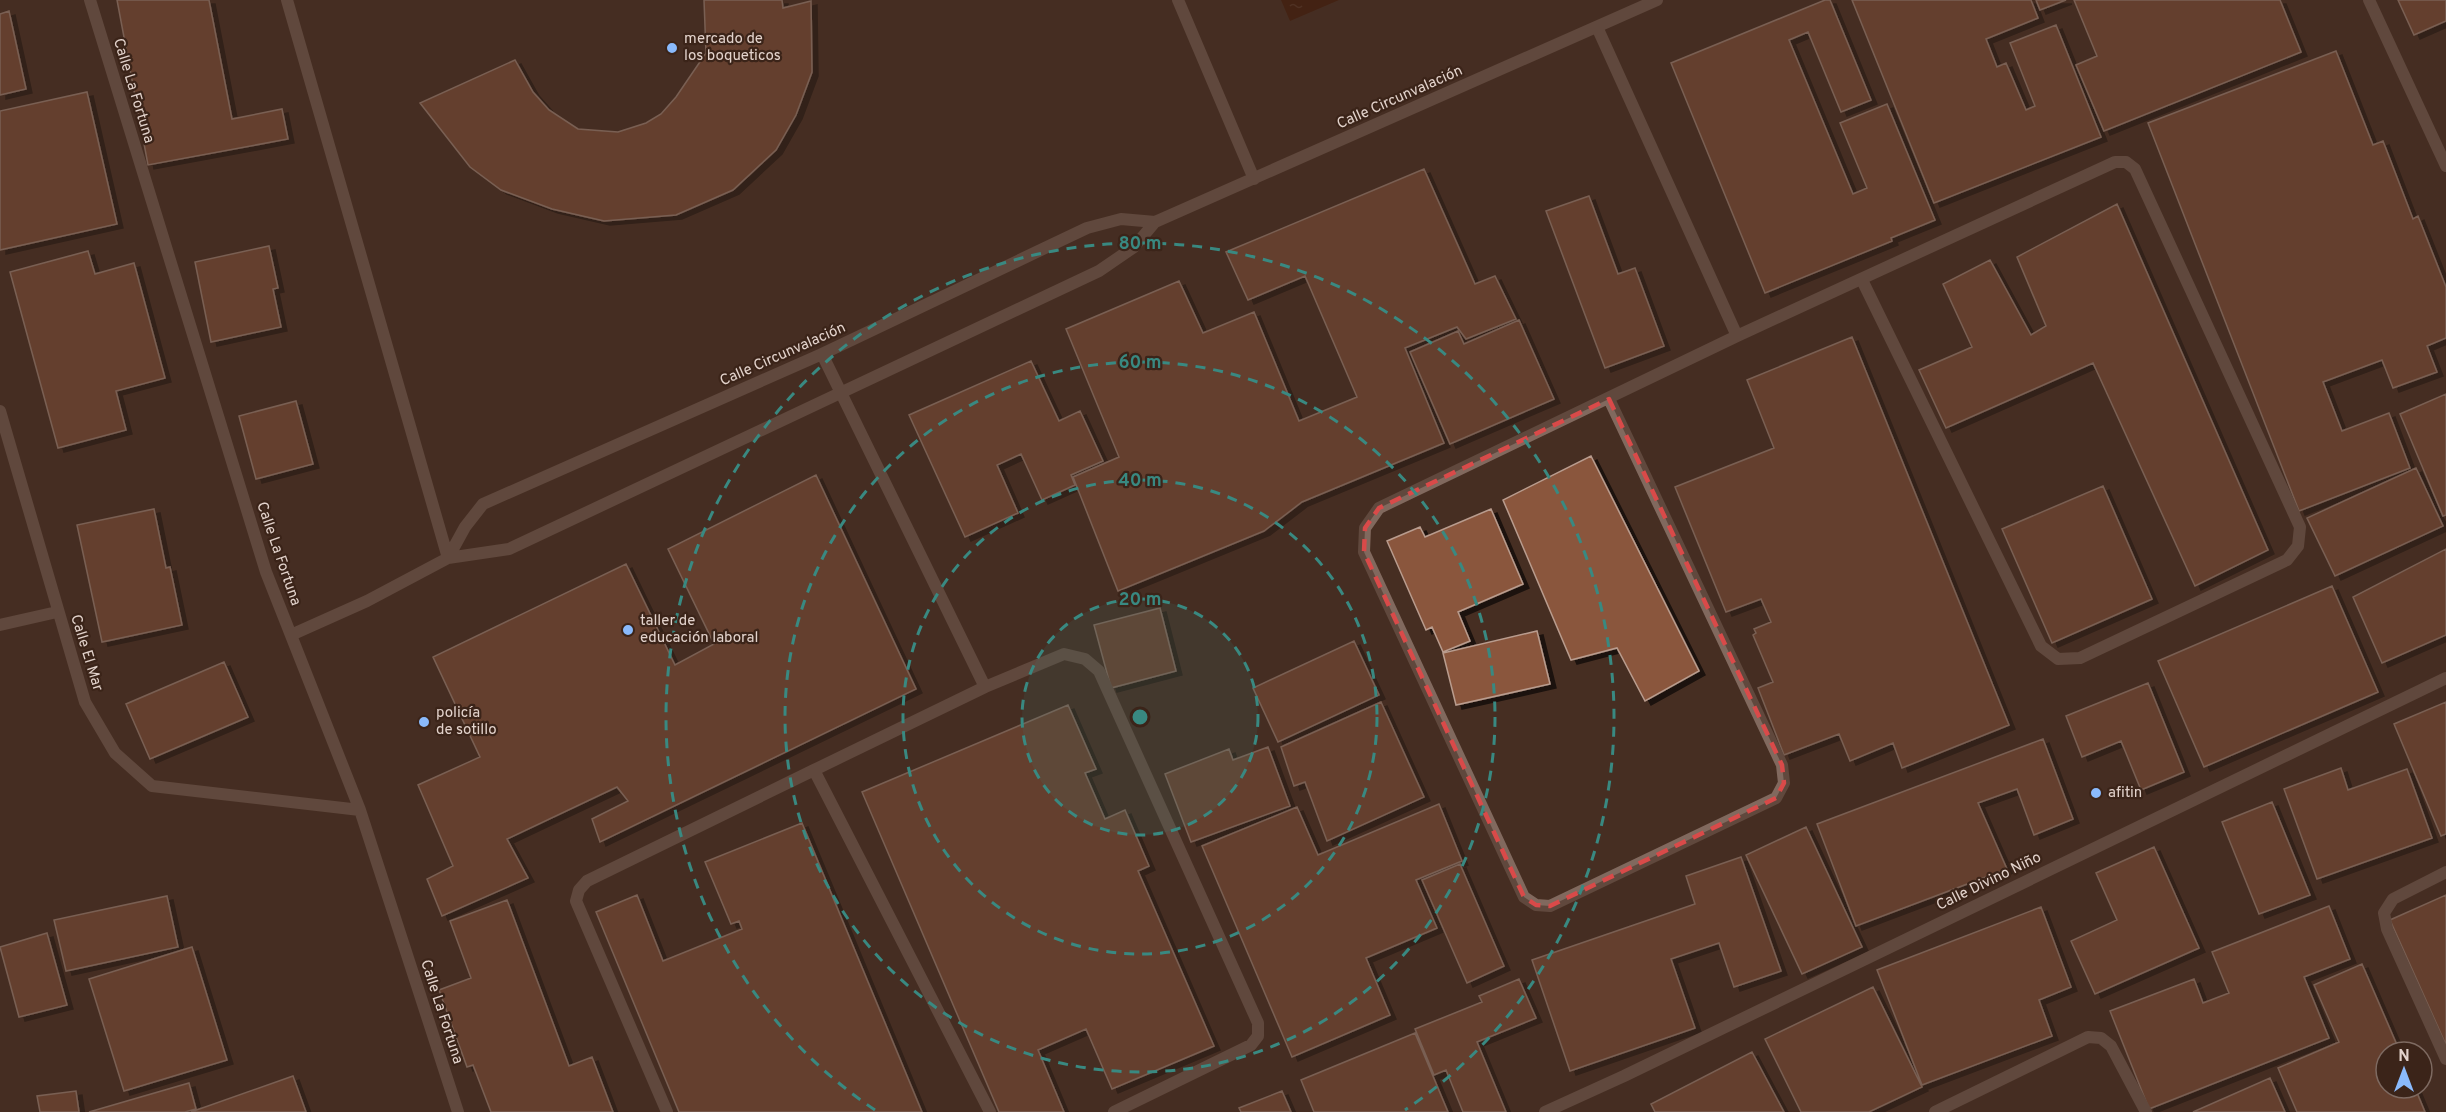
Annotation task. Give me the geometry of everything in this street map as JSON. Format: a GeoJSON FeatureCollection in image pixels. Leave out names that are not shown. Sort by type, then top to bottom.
{"type":"FeatureCollection","features":[{"type":"Feature","properties":{"kind":"street","name":"Calle La Fortuna"},"geometry":{"type":"LineString","coordinates":[[90,0],[266,572],[360,810],[458,1112]]}},
{"type":"Feature","properties":{"kind":"street"},"geometry":{"type":"LineString","coordinates":[[287,0],[448,558]]}},
{"type":"Feature","properties":{"kind":"street"},"geometry":{"type":"LineString","coordinates":[[1178,0],[1254,178]]}},
{"type":"Feature","properties":{"kind":"street","name":"Calle Circunvalación"},"geometry":{"type":"LineString","coordinates":[[291,635],[367,601],[448,558],[509,549],[1099,271],[1134,247],[1155,222],[1657,0]]}},
{"type":"Feature","properties":{"kind":"street"},"geometry":{"type":"LineString","coordinates":[[2369,0],[2446,166]]}},
{"type":"Feature","properties":{"kind":"street"},"geometry":{"type":"LineString","coordinates":[[1597,27],[1737,336]]}},
{"type":"Feature","properties":{"kind":"street"},"geometry":{"type":"LineString","coordinates":[[1609,399],[1782,765],[1784,783],[1776,798],[1550,906],[1536,905],[1524,897],[1364,552],[1365,528],[1378,508],[1737,336],[2115,162],[2126,162],[2135,169],[2300,526],[2298,546],[2287,560],[2080,658],[2058,659],[2041,646],[1862,280]]}},
{"type":"Feature","properties":{"kind":"street","name":"Calle Circunvalación"},"geometry":{"type":"LineString","coordinates":[[448,558],[465,526],[483,504],[822,354],[1087,228],[1122,219],[1155,222]]}},
{"type":"Feature","properties":{"kind":"street"},"geometry":{"type":"LineString","coordinates":[[822,354],[985,687]]}},
{"type":"Feature","properties":{"kind":"street","name":"Calle El Mar"},"geometry":{"type":"LineString","coordinates":[[0,411],[85,702],[115,753],[152,786],[360,810]]}},
{"type":"Feature","properties":{"kind":"street"},"geometry":{"type":"LineString","coordinates":[[0,625],[57,612]]}},
{"type":"Feature","properties":{"kind":"street"},"geometry":{"type":"LineString","coordinates":[[667,1112],[576,901],[579,890],[587,881],[814,770],[985,687],[1064,654],[1085,659],[1100,671],[1258,1023],[1258,1036],[1251,1045],[1114,1112]]}},
{"type":"Feature","properties":{"kind":"street","name":"Calle Divino Niño"},"geometry":{"type":"LineString","coordinates":[[1545,1112],[1635,1071],[2446,678]]}},
{"type":"Feature","properties":{"kind":"street"},"geometry":{"type":"LineString","coordinates":[[814,770],[990,1112]]}},
{"type":"Feature","properties":{"kind":"street"},"geometry":{"type":"LineString","coordinates":[[2446,872],[2393,899],[2384,913],[2387,929],[2446,1059]]}},
{"type":"Feature","properties":{"kind":"street"},"geometry":{"type":"LineString","coordinates":[[1935,1112],[2088,1037],[2101,1038],[2111,1046],[2146,1112]]}},
{"type":"Feature","properties":{"kind":"highlighted area"},"geometry":{"type":"Polygon","coordinates":[[[1609,399],[1782,765],[1784,783],[1776,798],[1550,906],[1536,905],[1524,897],[1364,552],[1365,528],[1379,508],[1609,399]]]}},
{"type":"Feature","properties":{"kind":"water"},"geometry":{"type":"Polygon","coordinates":[[[1281,0],[1339,0],[1290,21],[1281,0]]]}},
{"type":"Feature","properties":{"kind":"building"},"geometry":{"type":"Polygon","coordinates":[[[117,0],[209,0],[232,119],[282,109],[288,139],[148,165],[117,0]]]}},
{"type":"Feature","properties":{"kind":"building"},"geometry":{"type":"Polygon","coordinates":[[[704,0],[782,0],[783,8],[811,1],[812,72],[796,115],[776,150],[733,190],[676,215],[604,221],[552,209],[501,190],[470,167],[420,103],[515,60],[533,92],[549,110],[578,129],[618,132],[646,123],[661,114],[676,97],[706,53],[704,0]]]}},
{"type":"Feature","properties":{"kind":"building"},"geometry":{"type":"Polygon","coordinates":[[[1825,0],[1830,0],[1871,100],[1841,112],[1808,32],[1789,40],[1853,194],[1867,188],[1840,123],[1887,104],[1935,220],[1891,238],[1892,241],[1765,293],[1671,63],[1825,0]]]}},
{"type":"Feature","properties":{"kind":"building"},"geometry":{"type":"Polygon","coordinates":[[[1852,0],[2031,0],[2038,18],[1986,39],[1997,67],[2006,63],[2026,110],[2035,106],[2010,43],[2056,25],[2101,137],[1934,203],[1852,0]]]}},
{"type":"Feature","properties":{"kind":"building"},"geometry":{"type":"Polygon","coordinates":[[[2036,0],[2066,0],[2040,10],[2036,0]]]}},
{"type":"Feature","properties":{"kind":"building"},"geometry":{"type":"Polygon","coordinates":[[[2074,0],[2280,0],[2301,52],[2104,131],[2076,65],[2097,56],[2074,0]]]}},
{"type":"Feature","properties":{"kind":"building"},"geometry":{"type":"Polygon","coordinates":[[[2398,0],[2446,0],[2446,21],[2414,35],[2398,0]]]}},
{"type":"Feature","properties":{"kind":"building"},"geometry":{"type":"Polygon","coordinates":[[[9,11],[26,89],[0,95],[0,14],[9,11]]]}},
{"type":"Feature","properties":{"kind":"building"},"geometry":{"type":"Polygon","coordinates":[[[2336,51],[2373,145],[2383,141],[2413,219],[2418,216],[2446,287],[2446,338],[2427,346],[2437,372],[2393,388],[2382,360],[2323,382],[2342,431],[2389,413],[2410,468],[2299,511],[2148,123],[2336,51]]]}},
{"type":"Feature","properties":{"kind":"building"},"geometry":{"type":"Polygon","coordinates":[[[87,92],[117,224],[0,250],[0,111],[87,92]]]}},
{"type":"Feature","properties":{"kind":"building"},"geometry":{"type":"Polygon","coordinates":[[[1424,169],[1475,284],[1495,276],[1516,319],[1466,339],[1457,327],[1405,348],[1444,443],[1302,502],[1264,531],[1118,591],[1073,477],[1119,457],[1066,329],[1179,281],[1203,333],[1254,312],[1299,421],[1357,397],[1305,276],[1248,300],[1226,252],[1424,169]]]}},
{"type":"Feature","properties":{"kind":"building"},"geometry":{"type":"Polygon","coordinates":[[[1589,196],[1618,274],[1635,268],[1664,346],[1605,368],[1546,211],[1589,196]]]}},
{"type":"Feature","properties":{"kind":"building"},"geometry":{"type":"Polygon","coordinates":[[[2117,204],[2268,550],[2195,586],[2093,363],[1946,428],[1919,370],[1972,347],[1943,284],[1990,260],[2031,335],[2046,326],[2017,257],[2117,204]]]}},
{"type":"Feature","properties":{"kind":"building"},"geometry":{"type":"Polygon","coordinates":[[[269,246],[278,288],[273,289],[281,327],[211,342],[195,262],[269,246]]]}},
{"type":"Feature","properties":{"kind":"building"},"geometry":{"type":"Polygon","coordinates":[[[88,251],[95,274],[134,263],[165,378],[116,391],[126,430],[58,448],[10,272],[88,251]]]}},
{"type":"Feature","properties":{"kind":"building"},"geometry":{"type":"Polygon","coordinates":[[[1519,320],[1554,399],[1450,444],[1410,352],[1458,331],[1464,344],[1519,320]]]}},
{"type":"Feature","properties":{"kind":"building"},"geometry":{"type":"Polygon","coordinates":[[[1852,337],[2009,725],[1902,768],[1893,743],[1850,761],[1839,734],[1784,755],[1758,688],[1773,682],[1753,635],[1756,633],[1754,629],[1771,622],[1761,599],[1726,612],[1675,487],[1774,448],[1747,380],[1852,337]]]}},
{"type":"Feature","properties":{"kind":"building"},"geometry":{"type":"Polygon","coordinates":[[[1031,361],[1059,421],[1080,411],[1103,461],[1071,475],[1075,485],[1042,500],[1021,454],[997,465],[1018,513],[965,537],[909,415],[1031,361]]]}},
{"type":"Feature","properties":{"kind":"building"},"geometry":{"type":"Polygon","coordinates":[[[2446,394],[2446,515],[2443,516],[2400,414],[2446,394]]]}},
{"type":"Feature","properties":{"kind":"building"},"geometry":{"type":"Polygon","coordinates":[[[296,401],[313,464],[256,479],[239,416],[296,401]]]}},
{"type":"Feature","properties":{"kind":"building"},"geometry":{"type":"Polygon","coordinates":[[[1591,456],[1699,671],[1645,701],[1617,648],[1571,660],[1503,500],[1591,456]]]}},
{"type":"Feature","properties":{"kind":"building"},"geometry":{"type":"Polygon","coordinates":[[[2416,468],[2443,526],[2335,576],[2307,518],[2416,468]]]}},
{"type":"Feature","properties":{"kind":"building"},"geometry":{"type":"Polygon","coordinates":[[[816,475],[916,689],[600,842],[592,819],[628,801],[617,787],[507,839],[528,878],[442,916],[427,879],[453,866],[418,785],[480,757],[433,657],[626,564],[675,665],[714,644],[668,549],[816,475]]]}},
{"type":"Feature","properties":{"kind":"building"},"geometry":{"type":"Polygon","coordinates":[[[2103,486],[2152,599],[2052,643],[2002,529],[2103,486]]]}},
{"type":"Feature","properties":{"kind":"building"},"geometry":{"type":"Polygon","coordinates":[[[154,509],[166,568],[170,567],[182,625],[102,642],[77,525],[154,509]]]}},
{"type":"Feature","properties":{"kind":"building"},"geometry":{"type":"Polygon","coordinates":[[[1491,509],[1523,584],[1458,612],[1470,641],[1443,652],[1432,627],[1426,630],[1387,541],[1420,527],[1425,537],[1491,509]]]}},
{"type":"Feature","properties":{"kind":"building"},"geometry":{"type":"Polygon","coordinates":[[[2446,549],[2446,635],[2382,663],[2353,597],[2446,549]]]}},
{"type":"Feature","properties":{"kind":"building"},"geometry":{"type":"Polygon","coordinates":[[[2332,586],[2378,692],[2204,767],[2158,661],[2332,586]]]}},
{"type":"Feature","properties":{"kind":"building"},"geometry":{"type":"Polygon","coordinates":[[[1160,608],[1176,671],[1111,688],[1094,625],[1160,608]]]}},
{"type":"Feature","properties":{"kind":"building"},"geometry":{"type":"Polygon","coordinates":[[[1537,631],[1550,684],[1456,705],[1443,653],[1537,631]]]}},
{"type":"Feature","properties":{"kind":"building"},"geometry":{"type":"Polygon","coordinates":[[[1354,641],[1379,695],[1278,742],[1253,688],[1354,641]]]}},
{"type":"Feature","properties":{"kind":"building"},"geometry":{"type":"Polygon","coordinates":[[[224,662],[248,717],[150,759],[126,704],[224,662]]]}},
{"type":"Feature","properties":{"kind":"building"},"geometry":{"type":"Polygon","coordinates":[[[2148,683],[2184,772],[2141,790],[2121,741],[2082,757],[2066,716],[2148,683]]]}},
{"type":"Feature","properties":{"kind":"building"},"geometry":{"type":"Polygon","coordinates":[[[1381,702],[1424,797],[1327,841],[1305,782],[1294,786],[1281,747],[1381,702]]]}},
{"type":"Feature","properties":{"kind":"building"},"geometry":{"type":"Polygon","coordinates":[[[2446,702],[2446,834],[2441,836],[2394,724],[2446,702]]]}},
{"type":"Feature","properties":{"kind":"building"},"geometry":{"type":"Polygon","coordinates":[[[1068,705],[1096,769],[1085,773],[1105,819],[1125,810],[1149,866],[1138,871],[1214,1046],[1112,1089],[1086,1029],[1038,1050],[1064,1112],[999,1112],[862,792],[1068,705]]]}},
{"type":"Feature","properties":{"kind":"building"},"geometry":{"type":"Polygon","coordinates":[[[2043,739],[2073,819],[2034,835],[2017,789],[1978,803],[2007,869],[1856,926],[1817,824],[2043,739]]]}},
{"type":"Feature","properties":{"kind":"building"},"geometry":{"type":"Polygon","coordinates":[[[1268,747],[1290,806],[1191,842],[1165,774],[1229,749],[1233,760],[1268,747]]]}},
{"type":"Feature","properties":{"kind":"building"},"geometry":{"type":"Polygon","coordinates":[[[2341,768],[2348,790],[2407,769],[2432,838],[2317,879],[2284,789],[2341,768]]]}},
{"type":"Feature","properties":{"kind":"building"},"geometry":{"type":"Polygon","coordinates":[[[2272,802],[2310,895],[2259,914],[2222,822],[2272,802]]]}},
{"type":"Feature","properties":{"kind":"building"},"geometry":{"type":"Polygon","coordinates":[[[1439,804],[1462,861],[1416,880],[1437,928],[1366,958],[1390,1015],[1292,1057],[1202,846],[1297,807],[1318,855],[1439,804]]]}},
{"type":"Feature","properties":{"kind":"building"},"geometry":{"type":"Polygon","coordinates":[[[802,823],[922,1112],[679,1112],[596,912],[637,895],[663,961],[742,929],[739,921],[731,924],[705,862],[802,823]]]}},
{"type":"Feature","properties":{"kind":"building"},"geometry":{"type":"Polygon","coordinates":[[[1806,827],[1862,947],[1802,974],[1746,855],[1806,827]]]}},
{"type":"Feature","properties":{"kind":"building"},"geometry":{"type":"Polygon","coordinates":[[[2154,847],[2199,948],[2095,994],[2071,941],[2117,920],[2096,873],[2154,847]]]}},
{"type":"Feature","properties":{"kind":"building"},"geometry":{"type":"Polygon","coordinates":[[[1741,857],[1781,971],[1734,987],[1719,943],[1671,959],[1695,1028],[1570,1071],[1532,960],[1695,904],[1686,876],[1741,857]]]}},
{"type":"Feature","properties":{"kind":"building"},"geometry":{"type":"Polygon","coordinates":[[[1460,864],[1504,966],[1467,983],[1422,880],[1460,864]]]}},
{"type":"Feature","properties":{"kind":"building"},"geometry":{"type":"Polygon","coordinates":[[[2446,895],[2446,1045],[2390,920],[2446,895]]]}},
{"type":"Feature","properties":{"kind":"building"},"geometry":{"type":"Polygon","coordinates":[[[167,896],[178,947],[66,971],[54,920],[167,896]]]}},
{"type":"Feature","properties":{"kind":"building"},"geometry":{"type":"Polygon","coordinates":[[[507,900],[569,1066],[592,1057],[613,1112],[491,1112],[473,1065],[467,1067],[439,990],[471,978],[450,921],[507,900]]]}},
{"type":"Feature","properties":{"kind":"building"},"geometry":{"type":"Polygon","coordinates":[[[2329,906],[2350,959],[2304,977],[2329,1038],[2149,1109],[2110,1011],[2194,979],[2203,1003],[2229,993],[2212,952],[2329,906]]]}},
{"type":"Feature","properties":{"kind":"building"},"geometry":{"type":"Polygon","coordinates":[[[2041,907],[2071,987],[2039,1000],[2052,1036],[1922,1085],[1877,970],[2041,907]]]}},
{"type":"Feature","properties":{"kind":"building"},"geometry":{"type":"Polygon","coordinates":[[[47,933],[67,1005],[19,1017],[0,947],[47,933]]]}},
{"type":"Feature","properties":{"kind":"building"},"geometry":{"type":"Polygon","coordinates":[[[192,947],[227,1060],[124,1091],[89,979],[192,947]]]}},
{"type":"Feature","properties":{"kind":"building"},"geometry":{"type":"Polygon","coordinates":[[[2362,964],[2395,1040],[2374,1040],[2374,1100],[2420,1100],[2425,1112],[2297,1112],[2278,1068],[2339,1042],[2314,985],[2362,964]]]}},
{"type":"Feature","properties":{"kind":"building"},"geometry":{"type":"Polygon","coordinates":[[[1519,979],[1536,1018],[1477,1042],[1506,1112],[1463,1112],[1446,1070],[1434,1075],[1415,1029],[1482,1002],[1479,996],[1519,979]]]}},
{"type":"Feature","properties":{"kind":"building"},"geometry":{"type":"Polygon","coordinates":[[[1873,987],[1922,1087],[1869,1112],[1801,1112],[1765,1039],[1873,987]]]}},
{"type":"Feature","properties":{"kind":"building"},"geometry":{"type":"Polygon","coordinates":[[[1415,1033],[1448,1112],[1314,1112],[1301,1080],[1415,1033]]]}},
{"type":"Feature","properties":{"kind":"building"},"geometry":{"type":"Polygon","coordinates":[[[1752,1052],[1784,1112],[1655,1112],[1651,1104],[1752,1052]]]}},
{"type":"Feature","properties":{"kind":"building"},"geometry":{"type":"Polygon","coordinates":[[[293,1076],[306,1112],[191,1112],[293,1076]]]}},
{"type":"Feature","properties":{"kind":"building"},"geometry":{"type":"Polygon","coordinates":[[[2270,1078],[2285,1112],[2193,1112],[2270,1078]]]}},
{"type":"Feature","properties":{"kind":"building"},"geometry":{"type":"Polygon","coordinates":[[[189,1083],[196,1109],[185,1112],[89,1112],[189,1083]]]}},
{"type":"Feature","properties":{"kind":"building"},"geometry":{"type":"Polygon","coordinates":[[[76,1091],[79,1112],[40,1112],[37,1096],[76,1091]]]}},
{"type":"Feature","properties":{"kind":"building"},"geometry":{"type":"Polygon","coordinates":[[[1282,1091],[1291,1112],[1241,1112],[1239,1108],[1282,1091]]]}},
{"type":"Feature","properties":{"kind":"place","name":"mercado de los boqueticos"},"geometry":{"type":"Point","coordinates":[672,48]}},
{"type":"Feature","properties":{"kind":"place","name":"taller de educación laboral"},"geometry":{"type":"Point","coordinates":[628,630]}},
{"type":"Feature","properties":{"kind":"place","name":"policía de sotillo"},"geometry":{"type":"Point","coordinates":[424,722]}},
{"type":"Feature","properties":{"kind":"place","name":"afitin"},"geometry":{"type":"Point","coordinates":[2096,793]}}]}
